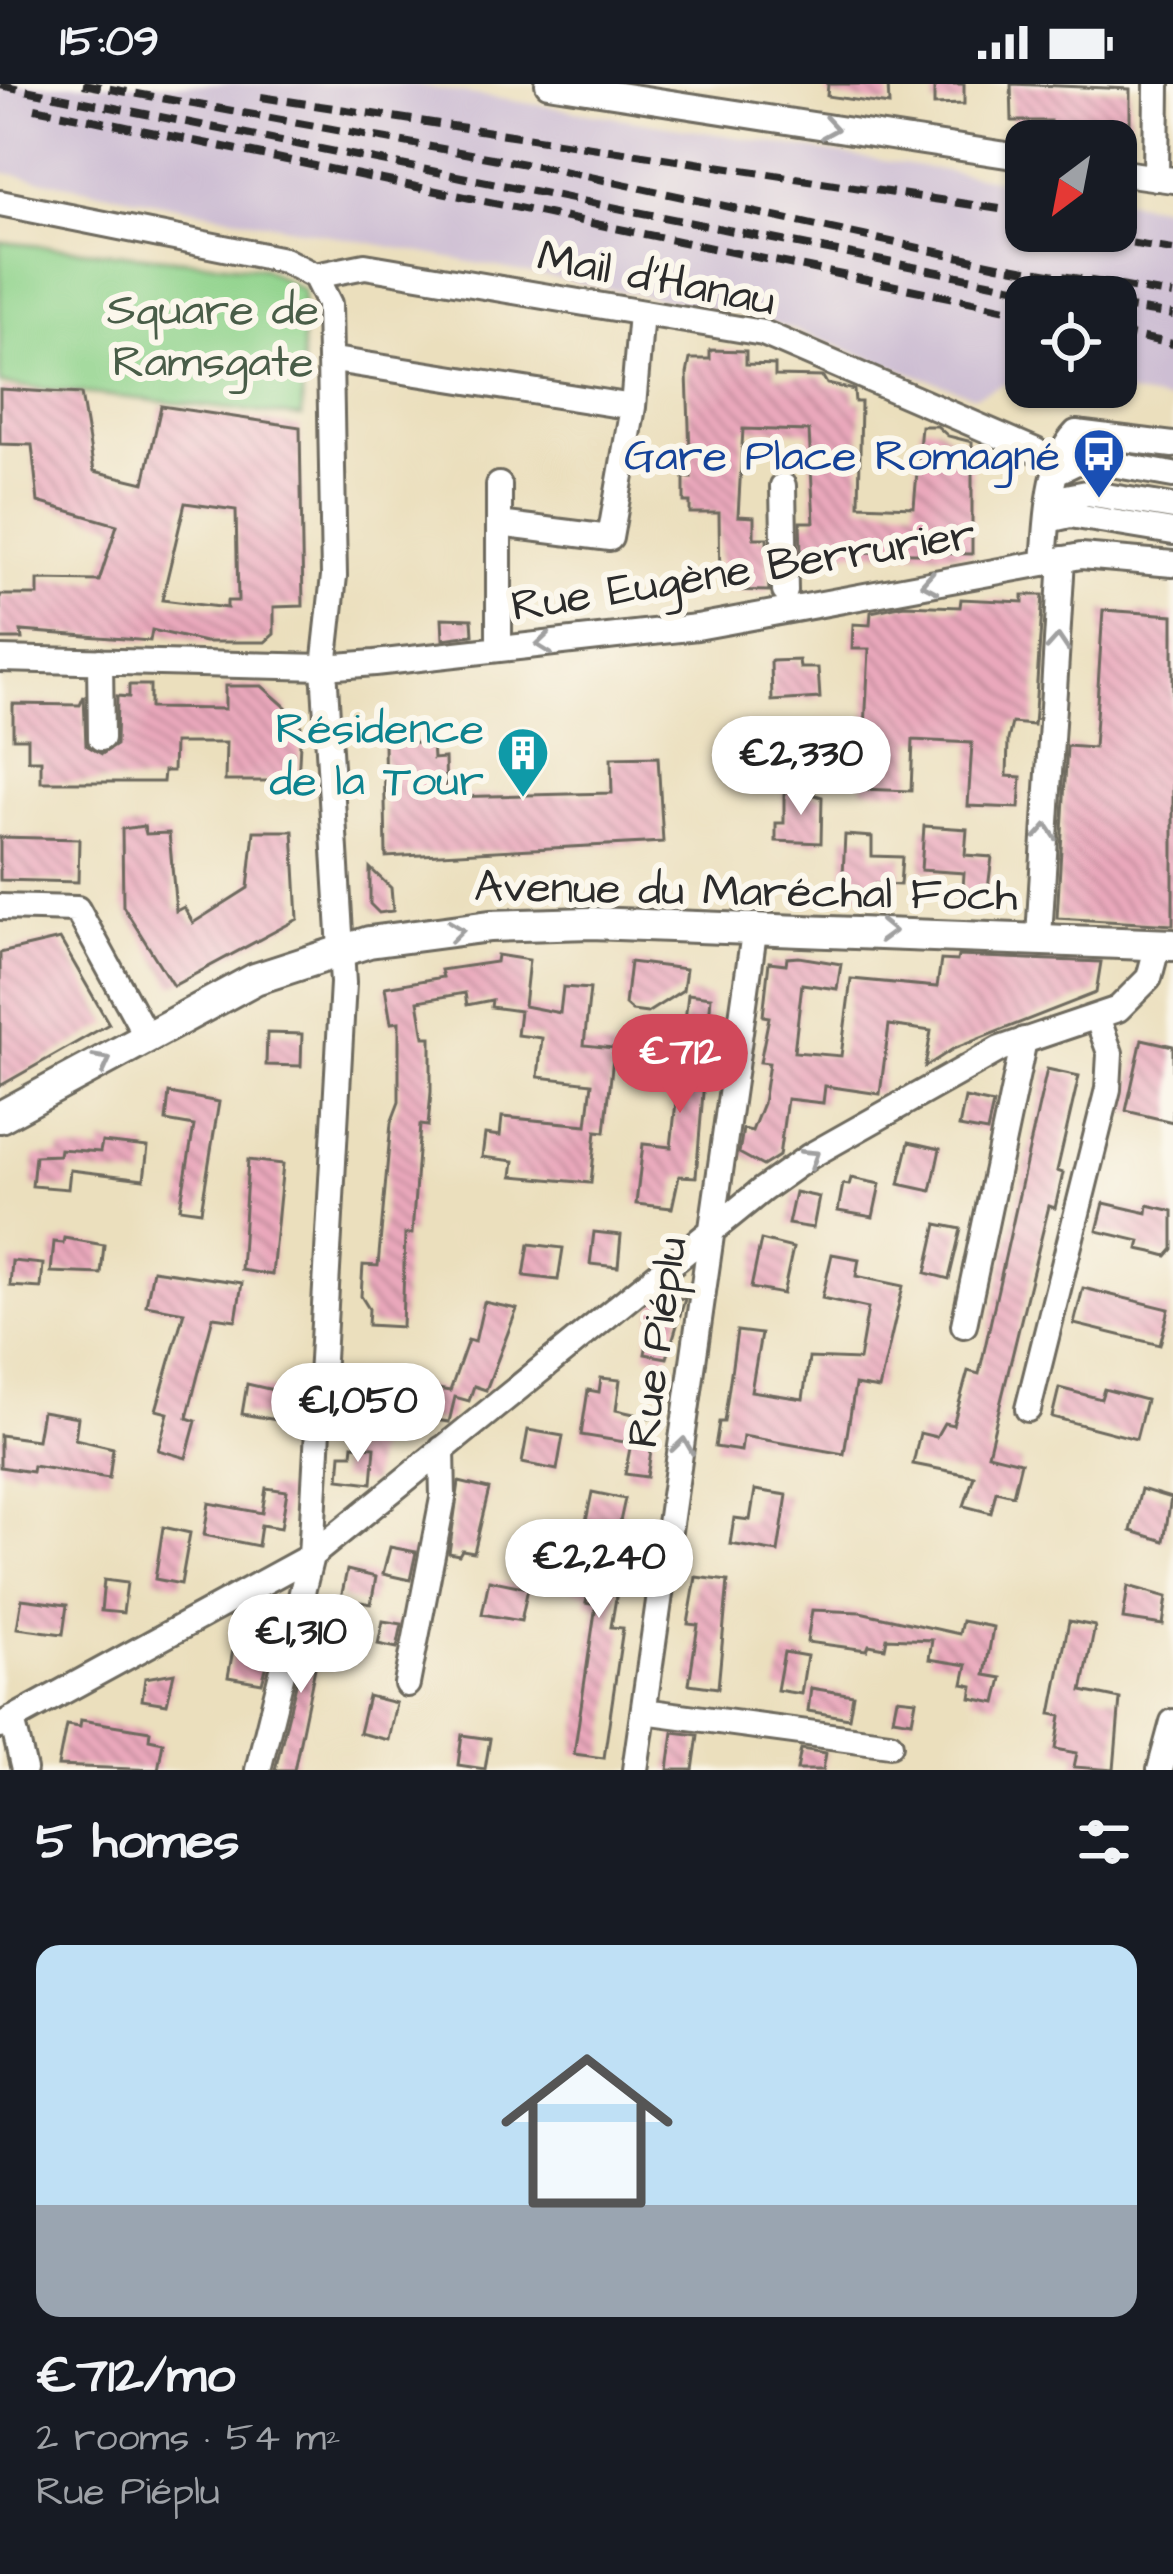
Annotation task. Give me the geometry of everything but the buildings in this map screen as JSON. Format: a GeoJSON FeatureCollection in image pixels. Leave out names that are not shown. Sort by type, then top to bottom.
{"type":"FeatureCollection","features":[{"type":"Feature","properties":{"kind":"main road","name":"Avenue du Maréchal Foch"},"geometry":{"type":"LineString","coordinates":[[0,1117],[255,979],[340,947],[529,924],[755,926],[1166,944]]}},
{"type":"Feature","properties":{"kind":"street"},"geometry":{"type":"LineString","coordinates":[[548,84],[1005,155]]}},
{"type":"Feature","properties":{"kind":"street"},"geometry":{"type":"LineString","coordinates":[[1156,84],[1164,179]]}},
{"type":"Feature","properties":{"kind":"street"},"geometry":{"type":"LineString","coordinates":[[0,203],[219,243],[284,260],[315,276],[328,304],[334,360],[334,577],[325,667],[344,982],[311,1556],[258,1770]]}},
{"type":"Feature","properties":{"kind":"street","name":"Mail d'Hanau"},"geometry":{"type":"LineString","coordinates":[[315,276],[365,266],[763,333],[1036,451]]}},
{"type":"Feature","properties":{"kind":"street"},"geometry":{"type":"LineString","coordinates":[[499,524],[610,538],[633,407],[641,314]]}},
{"type":"Feature","properties":{"kind":"street"},"geometry":{"type":"LineString","coordinates":[[334,360],[633,407]]}},
{"type":"Feature","properties":{"kind":"street"},"geometry":{"type":"LineString","coordinates":[[1040,937],[1053,560],[1050,510],[1058,471],[1065,447],[1084,431],[1173,445]]}},
{"type":"Feature","properties":{"kind":"street"},"geometry":{"type":"LineString","coordinates":[[1058,471],[1083,459],[1173,475]]}},
{"type":"Feature","properties":{"kind":"street"},"geometry":{"type":"LineString","coordinates":[[499,484],[499,649]]}},
{"type":"Feature","properties":{"kind":"street"},"geometry":{"type":"LineString","coordinates":[[783,487],[784,591]]}},
{"type":"Feature","properties":{"kind":"street"},"geometry":{"type":"LineString","coordinates":[[1050,510],[1087,493],[1173,507]]}},
{"type":"Feature","properties":{"kind":"street"},"geometry":{"type":"LineString","coordinates":[[1050,510],[1173,532]]}},
{"type":"Feature","properties":{"kind":"street","name":"Rue Eugène Berrurier"},"geometry":{"type":"LineString","coordinates":[[0,659],[325,667],[697,626],[1053,560],[1104,556],[1173,564]]}},
{"type":"Feature","properties":{"kind":"street"},"geometry":{"type":"LineString","coordinates":[[100,661],[100,737]]}},
{"type":"Feature","properties":{"kind":"street"},"geometry":{"type":"LineString","coordinates":[[0,907],[77,909],[148,1039]]}},
{"type":"Feature","properties":{"kind":"street","name":"Rue Piéplu"},"geometry":{"type":"LineString","coordinates":[[635,1770],[755,926]]}},
{"type":"Feature","properties":{"kind":"street"},"geometry":{"type":"LineString","coordinates":[[24,1770],[6,1722],[311,1556],[715,1224],[810,1156],[1024,1040],[1097,1017],[1140,991],[1166,944]]}},
{"type":"Feature","properties":{"kind":"street"},"geometry":{"type":"LineString","coordinates":[[1028,1409],[1108,1089],[1109,1053],[1097,1017]]}},
{"type":"Feature","properties":{"kind":"street"},"geometry":{"type":"LineString","coordinates":[[964,1325],[1024,1040]]}},
{"type":"Feature","properties":{"kind":"street"},"geometry":{"type":"LineString","coordinates":[[407,1684],[443,1498],[442,1449]]}},
{"type":"Feature","properties":{"kind":"street"},"geometry":{"type":"LineString","coordinates":[[644,1711],[890,1744]]}},
{"type":"Feature","properties":{"kind":"street"},"geometry":{"type":"LineString","coordinates":[[1160,1770],[1173,1722]]}},
{"type":"Feature","properties":{"kind":"shaded area"},"geometry":{"type":"Polygon","coordinates":[[[0,84],[408,84],[1005,181],[1005,252],[1137,252],[1137,202],[1173,208],[1173,402],[1137,395],[1137,276],[1005,276],[1005,383],[975,396],[757,317],[0,172],[0,84]]]}},
{"type":"Feature","properties":{"kind":"green space","name":"Square de Ramsgate"},"geometry":{"type":"Polygon","coordinates":[[[0,242],[263,268],[303,290],[302,417],[0,384],[0,242]]]}},
{"type":"Feature","properties":{"kind":"railway"},"geometry":{"type":"LineString","coordinates":[[83,84],[553,169],[998,265],[1173,295]]}},
{"type":"Feature","properties":{"kind":"railway"},"geometry":{"type":"LineString","coordinates":[[0,85],[1005,285]]}},
{"type":"Feature","properties":{"kind":"railway"},"geometry":{"type":"LineString","coordinates":[[261,97],[1005,210]]}},
{"type":"Feature","properties":{"kind":"railway"},"geometry":{"type":"LineString","coordinates":[[35,108],[1005,309]]}},
{"type":"Feature","properties":{"kind":"railway"},"geometry":{"type":"LineString","coordinates":[[1137,244],[1173,250]]}},
{"type":"Feature","properties":{"kind":"railway"},"geometry":{"type":"LineString","coordinates":[[1137,309],[1173,315]]}},
{"type":"Feature","properties":{"kind":"railway"},"geometry":{"type":"LineString","coordinates":[[1137,336],[1173,344]]}},
{"type":"Feature","properties":{"kind":"place","name":"Gare Place Romagné"},"geometry":{"type":"Point","coordinates":[1099,500]}},
{"type":"Feature","properties":{"kind":"place","name":"Résidence de la Tour"},"geometry":{"type":"Point","coordinates":[523,799]}}]}
